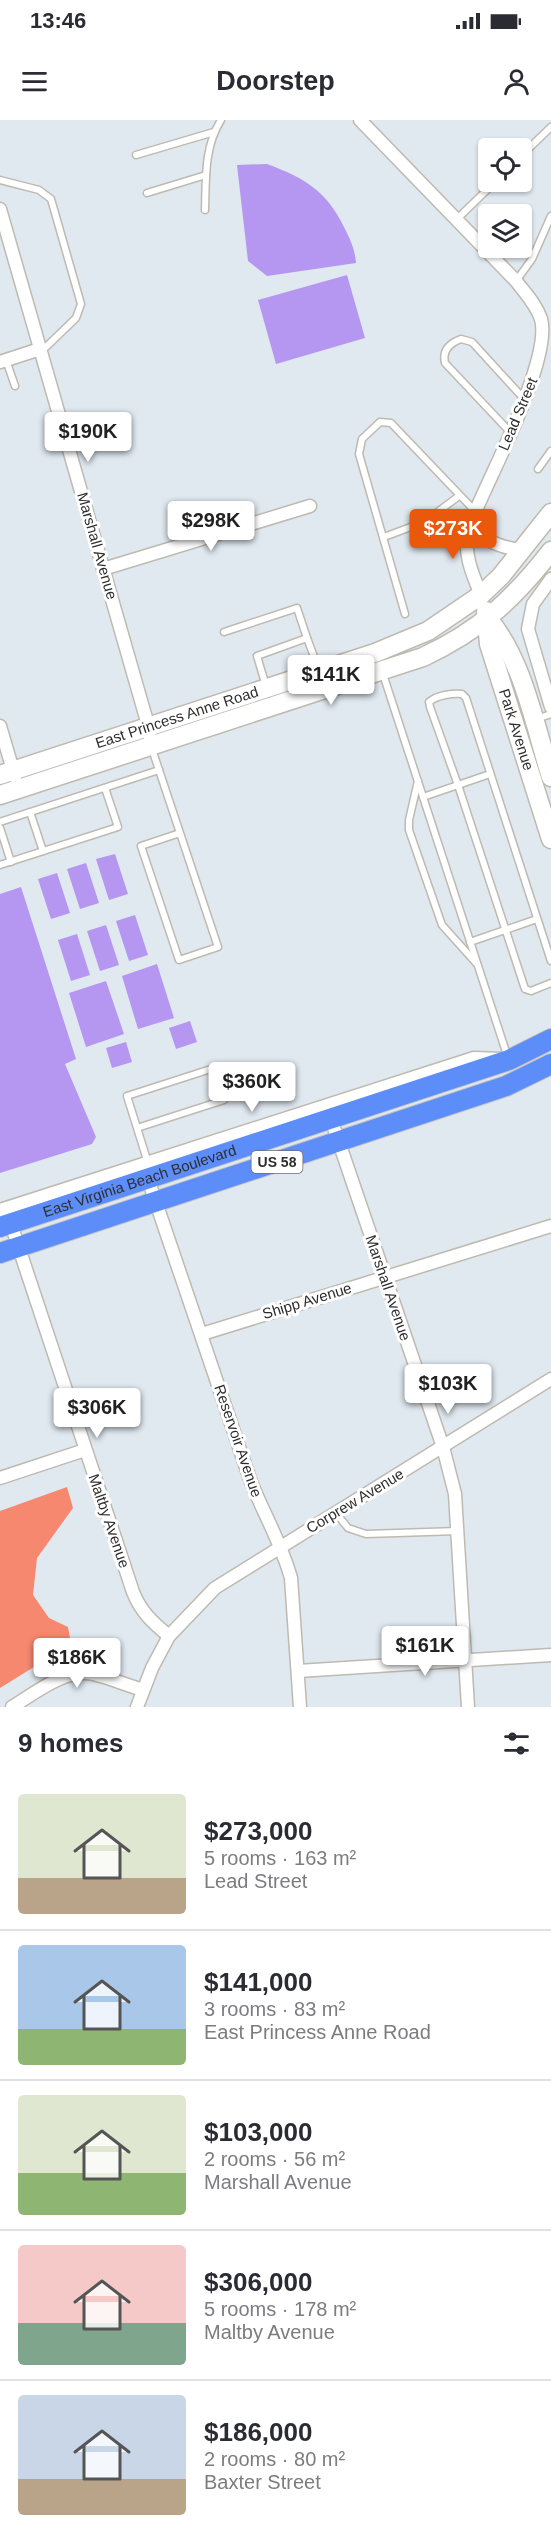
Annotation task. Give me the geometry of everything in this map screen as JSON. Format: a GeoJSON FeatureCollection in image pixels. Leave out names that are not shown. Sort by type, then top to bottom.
{"type":"FeatureCollection","features":[{"type":"Feature","properties":{"kind":"main road","name":"East Princess Anne Road"},"geometry":{"type":"LineString","coordinates":[[6,773],[375,653],[428,631],[481,595],[522,550],[551,513]]}},
{"type":"Feature","properties":{"kind":"main road","name":"East Princess Anne Road"},"geometry":{"type":"LineString","coordinates":[[0,795],[423,657],[488,619],[528,580],[551,551]]}},
{"type":"Feature","properties":{"kind":"main road","name":"Park Avenue"},"geometry":{"type":"LineString","coordinates":[[481,595],[488,619],[489,644],[551,838]]}},
{"type":"Feature","properties":{"kind":"main road","name":"Park Avenue"},"geometry":{"type":"LineString","coordinates":[[488,619],[507,644],[551,777]]}},
{"type":"Feature","properties":{"kind":"main road","name":"East Virginia Beach Boulevard"},"geometry":{"type":"LineString","coordinates":[[4,1220],[150,1173],[331,1119],[509,1060],[551,1039]]}},
{"type":"Feature","properties":{"kind":"main road","name":"East Virginia Beach Boulevard"},"geometry":{"type":"LineString","coordinates":[[9,1250],[506,1086],[551,1064]]}},
{"type":"Feature","properties":{"kind":"street","name":"Lead Street"},"geometry":{"type":"LineString","coordinates":[[360,120],[516,281],[533,302],[542,320],[544,338],[542,358],[474,517],[467,541],[468,555],[481,595]]}},
{"type":"Feature","properties":{"kind":"street","name":"Marshall Avenue"},"geometry":{"type":"LineString","coordinates":[[0,209],[148,726],[150,745]]}},
{"type":"Feature","properties":{"kind":"street"},"geometry":{"type":"LineString","coordinates":[[3,361],[40,349]]}},
{"type":"Feature","properties":{"kind":"street"},"geometry":{"type":"LineString","coordinates":[[103,569],[310,506]]}},
{"type":"Feature","properties":{"kind":"street"},"geometry":{"type":"LineString","coordinates":[[474,517],[480,533],[497,544],[522,550]]}},
{"type":"Feature","properties":{"kind":"street"},"geometry":{"type":"LineString","coordinates":[[551,579],[533,604],[528,629],[551,707]]}},
{"type":"Feature","properties":{"kind":"street"},"geometry":{"type":"LineString","coordinates":[[0,726],[6,773],[19,789]]}},
{"type":"Feature","properties":{"kind":"street"},"geometry":{"type":"LineString","coordinates":[[150,1173],[474,1058],[490,1057],[509,1060]]}},
{"type":"Feature","properties":{"kind":"street","name":"Marshall Avenue"},"geometry":{"type":"LineString","coordinates":[[331,1119],[443,1447],[455,1494],[468,1707]]}},
{"type":"Feature","properties":{"kind":"street","name":"Reservoir Avenue"},"geometry":{"type":"LineString","coordinates":[[150,1173],[156,1201],[251,1482],[291,1578],[299,1706]]}},
{"type":"Feature","properties":{"kind":"street","name":"Maltby Avenue"},"geometry":{"type":"LineString","coordinates":[[4,1220],[9,1250],[84,1450],[139,1608],[169,1636]]}},
{"type":"Feature","properties":{"kind":"street","name":"Shipp Avenue"},"geometry":{"type":"LineString","coordinates":[[202,1334],[551,1226]]}},
{"type":"Feature","properties":{"kind":"street","name":"Corprew Avenue"},"geometry":{"type":"LineString","coordinates":[[137,1707],[169,1636],[215,1588],[551,1379]]}},
{"type":"Feature","properties":{"kind":"street"},"geometry":{"type":"LineString","coordinates":[[0,1478],[84,1450]]}},
{"type":"Feature","properties":{"kind":"street"},"geometry":{"type":"LineString","coordinates":[[298,1671],[551,1655]]}},
{"type":"Feature","properties":{"kind":"street"},"geometry":{"type":"LineString","coordinates":[[12,1707],[64,1677],[76,1674],[94,1674],[143,1690]]}},
{"type":"Feature","properties":{"kind":"lane"},"geometry":{"type":"LineString","coordinates":[[205,210],[209,149],[214,132],[221,120]]}},
{"type":"Feature","properties":{"kind":"lane"},"geometry":{"type":"LineString","coordinates":[[532,146],[551,127]]}},
{"type":"Feature","properties":{"kind":"lane"},"geometry":{"type":"LineString","coordinates":[[136,155],[214,132]]}},
{"type":"Feature","properties":{"kind":"lane"},"geometry":{"type":"LineString","coordinates":[[147,193],[206,175]]}},
{"type":"Feature","properties":{"kind":"lane"},"geometry":{"type":"LineString","coordinates":[[0,180],[39,190],[51,199],[81,304],[76,318],[46,347],[40,349]]}},
{"type":"Feature","properties":{"kind":"lane"},"geometry":{"type":"LineString","coordinates":[[457,219],[485,192]]}},
{"type":"Feature","properties":{"kind":"lane"},"geometry":{"type":"LineString","coordinates":[[516,281],[532,259],[551,216]]}},
{"type":"Feature","properties":{"kind":"lane"},"geometry":{"type":"LineString","coordinates":[[511,433],[445,363],[445,353],[448,347],[461,339],[472,342],[525,400]]}},
{"type":"Feature","properties":{"kind":"lane"},"geometry":{"type":"LineString","coordinates":[[3,361],[15,386]]}},
{"type":"Feature","properties":{"kind":"lane"},"geometry":{"type":"LineString","coordinates":[[405,614],[359,454],[362,439],[380,422],[391,423],[459,496],[474,517]]}},
{"type":"Feature","properties":{"kind":"lane"},"geometry":{"type":"LineString","coordinates":[[538,469],[551,451]]}},
{"type":"Feature","properties":{"kind":"lane"},"geometry":{"type":"LineString","coordinates":[[384,537],[424,522],[459,496]]}},
{"type":"Feature","properties":{"kind":"lane"},"geometry":{"type":"LineString","coordinates":[[224,632],[297,608],[319,671]]}},
{"type":"Feature","properties":{"kind":"lane"},"geometry":{"type":"LineString","coordinates":[[267,688],[257,656],[307,638]]}},
{"type":"Feature","properties":{"kind":"lane"},"geometry":{"type":"LineString","coordinates":[[382,670],[509,1060]]}},
{"type":"Feature","properties":{"kind":"lane"},"geometry":{"type":"LineString","coordinates":[[551,961],[466,698],[457,693],[433,698],[429,702],[430,707],[525,989],[531,991],[551,983]]}},
{"type":"Feature","properties":{"kind":"lane"},"geometry":{"type":"LineString","coordinates":[[533,720],[551,714]]}},
{"type":"Feature","properties":{"kind":"lane"},"geometry":{"type":"LineString","coordinates":[[150,745],[159,770],[180,833],[218,947],[178,960],[141,846],[180,833]]}},
{"type":"Feature","properties":{"kind":"lane"},"geometry":{"type":"LineString","coordinates":[[0,822],[159,770]]}},
{"type":"Feature","properties":{"kind":"lane"},"geometry":{"type":"LineString","coordinates":[[423,797],[490,774]]}},
{"type":"Feature","properties":{"kind":"lane"},"geometry":{"type":"LineString","coordinates":[[418,781],[409,820],[413,840],[442,925],[478,966]]}},
{"type":"Feature","properties":{"kind":"lane"},"geometry":{"type":"LineString","coordinates":[[0,865],[118,827],[105,788]]}},
{"type":"Feature","properties":{"kind":"lane"},"geometry":{"type":"LineString","coordinates":[[30,812],[43,851]]}},
{"type":"Feature","properties":{"kind":"lane"},"geometry":{"type":"LineString","coordinates":[[0,828],[11,862]]}},
{"type":"Feature","properties":{"kind":"lane"},"geometry":{"type":"LineString","coordinates":[[470,942],[537,919]]}},
{"type":"Feature","properties":{"kind":"lane"},"geometry":{"type":"LineString","coordinates":[[137,1128],[224,1100],[214,1068],[127,1096],[150,1173]]}},
{"type":"Feature","properties":{"kind":"lane"},"geometry":{"type":"LineString","coordinates":[[335,1513],[348,1528],[366,1534],[458,1531]]}},
{"type":"Feature","properties":{"kind":"shaded area"},"geometry":{"type":"Polygon","coordinates":[[[267,164],[303,180],[330,204],[350,240],[356,263],[267,276],[248,261],[237,165],[267,164]]]}},
{"type":"Feature","properties":{"kind":"shaded area"},"geometry":{"type":"Polygon","coordinates":[[[347,275],[365,338],[276,364],[258,300],[347,275]]]}},
{"type":"Feature","properties":{"kind":"shaded area"},"geometry":{"type":"Polygon","coordinates":[[[115,854],[128,894],[109,900],[96,859],[115,854]]]}},
{"type":"Feature","properties":{"kind":"shaded area"},"geometry":{"type":"Polygon","coordinates":[[[86,863],[99,903],[80,909],[67,869],[86,863]]]}},
{"type":"Feature","properties":{"kind":"shaded area"},"geometry":{"type":"Polygon","coordinates":[[[57,873],[70,913],[51,919],[38,879],[57,873]]]}},
{"type":"Feature","properties":{"kind":"shaded area"},"geometry":{"type":"Polygon","coordinates":[[[21,887],[76,1059],[65,1064],[96,1137],[92,1144],[0,1173],[0,894],[21,887]]]}},
{"type":"Feature","properties":{"kind":"shaded area"},"geometry":{"type":"Polygon","coordinates":[[[135,915],[148,955],[129,961],[116,921],[135,915]]]}},
{"type":"Feature","properties":{"kind":"shaded area"},"geometry":{"type":"Polygon","coordinates":[[[106,925],[119,965],[100,971],[87,931],[106,925]]]}},
{"type":"Feature","properties":{"kind":"shaded area"},"geometry":{"type":"Polygon","coordinates":[[[77,934],[90,975],[71,981],[58,940],[77,934]]]}},
{"type":"Feature","properties":{"kind":"shaded area"},"geometry":{"type":"Polygon","coordinates":[[[157,964],[174,1018],[138,1029],[122,976],[157,964]]]}},
{"type":"Feature","properties":{"kind":"shaded area"},"geometry":{"type":"Polygon","coordinates":[[[106,981],[124,1034],[86,1047],[69,993],[106,981]]]}},
{"type":"Feature","properties":{"kind":"shaded area"},"geometry":{"type":"Polygon","coordinates":[[[190,1021],[197,1042],[176,1049],[169,1028],[190,1021]]]}},
{"type":"Feature","properties":{"kind":"shaded area"},"geometry":{"type":"Polygon","coordinates":[[[126,1042],[132,1062],[112,1068],[106,1048],[126,1042]]]}},
{"type":"Feature","properties":{"kind":"shaded area"},"geometry":{"type":"Polygon","coordinates":[[[67,1487],[73,1508],[37,1558],[33,1595],[49,1618],[68,1627],[71,1644],[0,1688],[0,1511],[67,1487]]]}}]}
